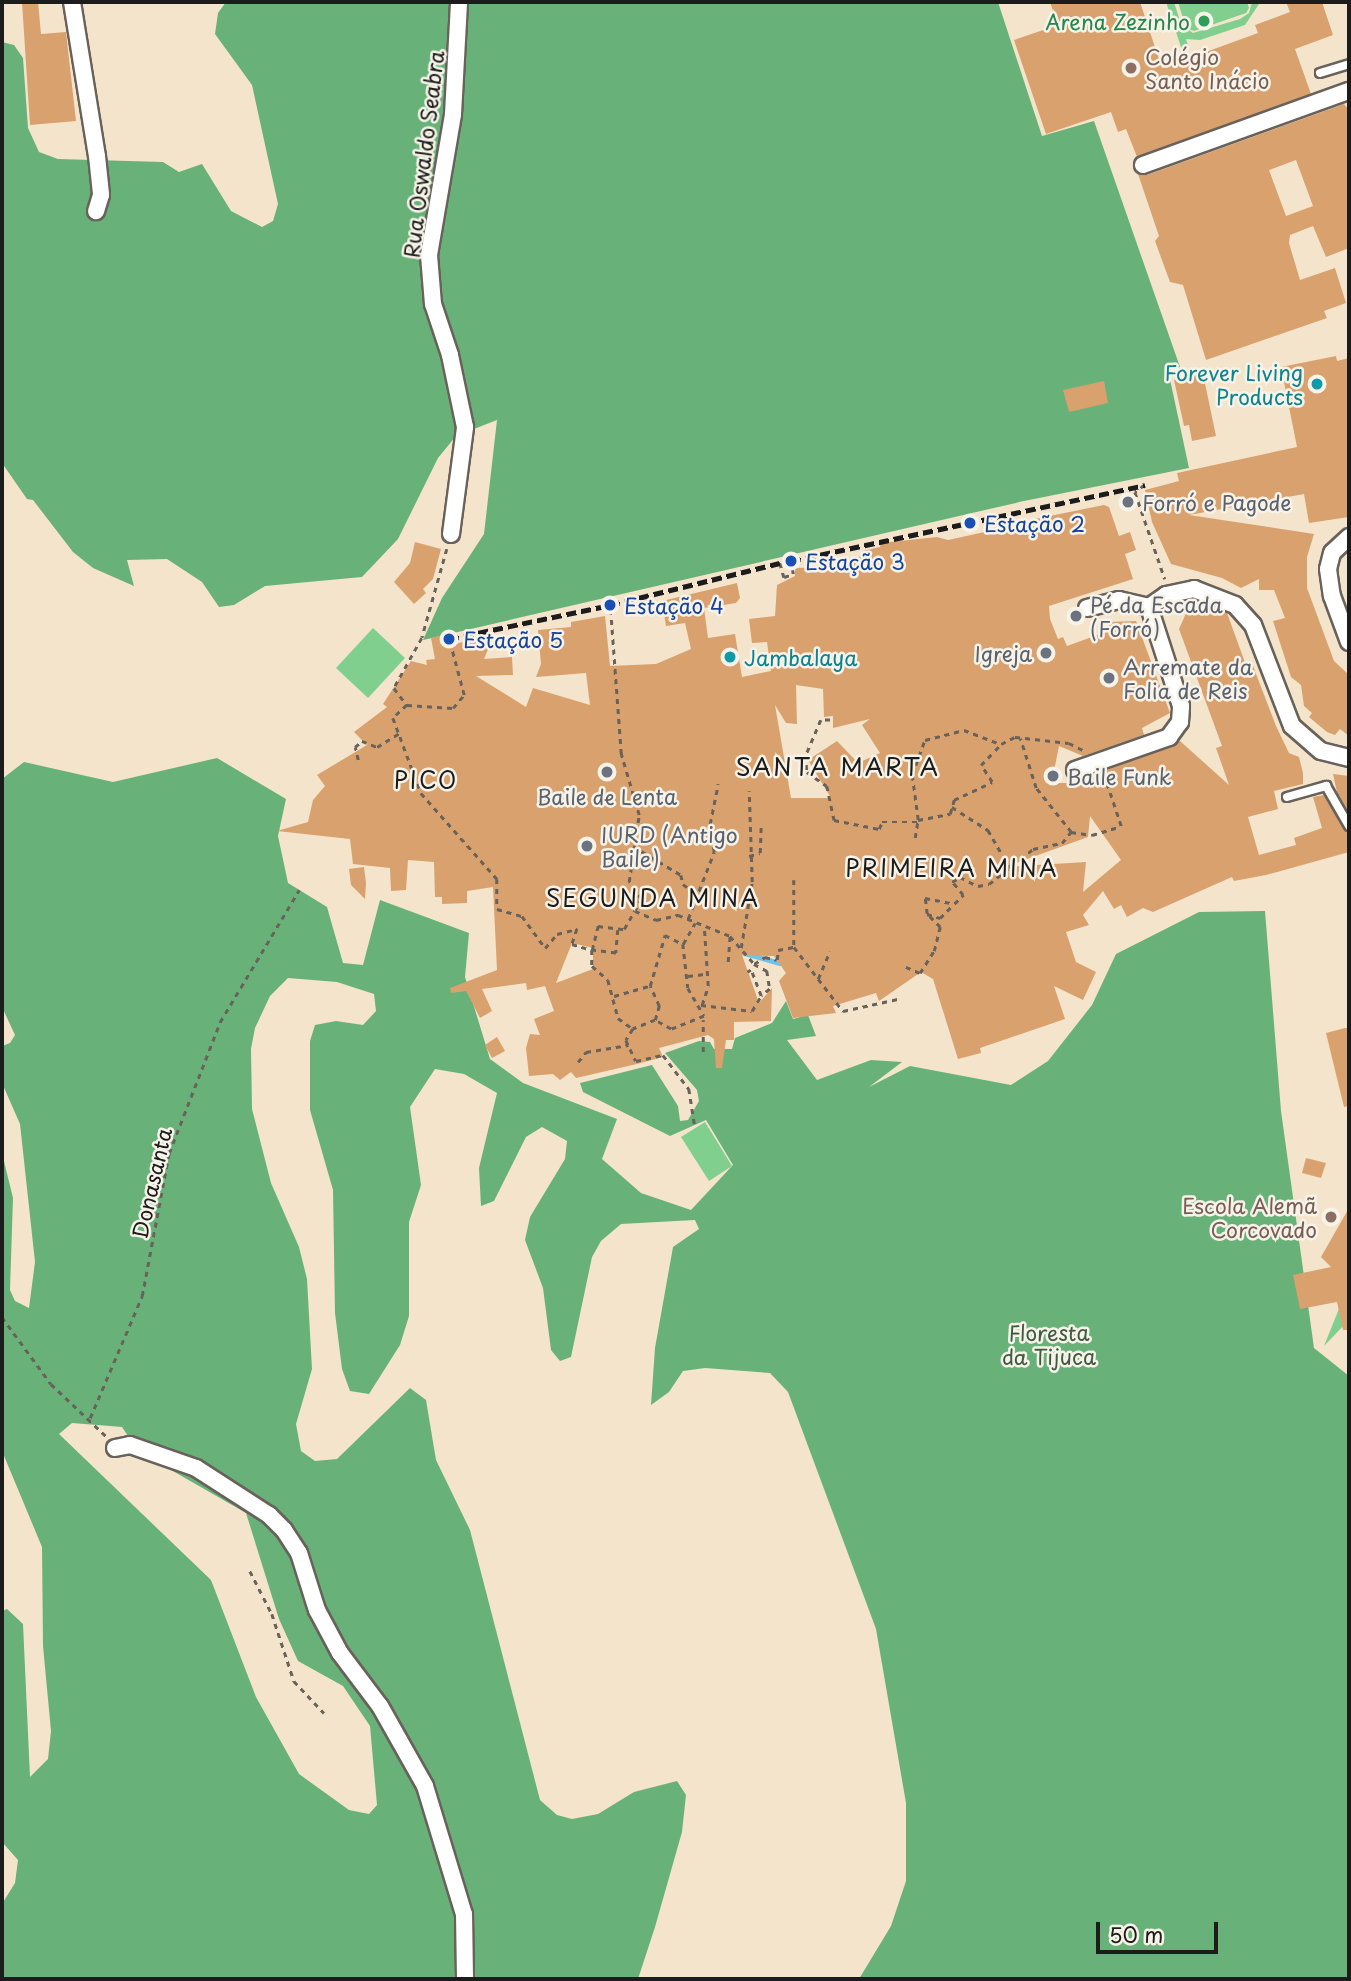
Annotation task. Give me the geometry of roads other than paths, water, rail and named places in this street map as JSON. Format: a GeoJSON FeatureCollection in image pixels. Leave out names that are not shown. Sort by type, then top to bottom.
{"type":"FeatureCollection","features":[{"type":"Feature","properties":{"kind":"street"},"geometry":{"type":"LineString","coordinates":[[72,2],[97,156],[101,195],[96,211]]}},
{"type":"Feature","properties":{"kind":"street","name":"Rua Oswaldo Seabra"},"geometry":{"type":"LineString","coordinates":[[451,534],[465,449],[463,405],[433,304],[429,254],[453,114],[459,2]]}},
{"type":"Feature","properties":{"kind":"street"},"geometry":{"type":"LineString","coordinates":[[1143,165],[1349,91]]}},
{"type":"Feature","properties":{"kind":"street"},"geometry":{"type":"LineString","coordinates":[[1349,537],[1332,553],[1328,569],[1332,596],[1349,642]]}},
{"type":"Feature","properties":{"kind":"street"},"geometry":{"type":"LineString","coordinates":[[1087,608],[1119,600],[1149,607],[1166,595],[1194,589],[1224,598],[1244,613],[1297,732],[1321,751],[1349,758]]}},
{"type":"Feature","properties":{"kind":"street"},"geometry":{"type":"LineString","coordinates":[[1075,770],[1168,737],[1180,723],[1181,706],[1149,607]]}},
{"type":"Feature","properties":{"kind":"street"},"geometry":{"type":"LineString","coordinates":[[116,1448],[130,1445],[196,1468],[269,1515],[299,1553],[317,1610],[340,1653],[380,1706],[425,1786],[464,1914],[465,1979]]}},
{"type":"Feature","properties":{"kind":"lane"},"geometry":{"type":"LineString","coordinates":[[1320,73],[1349,64]]}},
{"type":"Feature","properties":{"kind":"lane"},"geometry":{"type":"LineString","coordinates":[[1287,797],[1326,786],[1349,826]]}},
{"type":"Feature","properties":{"kind":"waterway"},"geometry":{"type":"LineString","coordinates":[[741,952],[779,963]]}},
{"type":"Feature","properties":{"kind":"railway"},"geometry":{"type":"LineString","coordinates":[[791,561],[1145,485]]}},
{"type":"Feature","properties":{"kind":"railway"},"geometry":{"type":"LineString","coordinates":[[449,639],[610,605],[780,563]]}},
{"type":"Feature","properties":{"kind":"place","name":"Arena Zezinho"},"geometry":{"type":"Point","coordinates":[1204,21]}},
{"type":"Feature","properties":{"kind":"place","name":"Colégio Santo Inácio"},"geometry":{"type":"Point","coordinates":[1131,68]}},
{"type":"Feature","properties":{"kind":"place","name":"Forever Living Products"},"geometry":{"type":"Point","coordinates":[1317,384]}},
{"type":"Feature","properties":{"kind":"place","name":"Forró e Pagode"},"geometry":{"type":"Point","coordinates":[1128,502]}},
{"type":"Feature","properties":{"kind":"place","name":"Estação 2"},"geometry":{"type":"Point","coordinates":[970,523]}},
{"type":"Feature","properties":{"kind":"place","name":"Estação 3"},"geometry":{"type":"Point","coordinates":[791,561]}},
{"type":"Feature","properties":{"kind":"place","name":"Estação 4"},"geometry":{"type":"Point","coordinates":[610,605]}},
{"type":"Feature","properties":{"kind":"place","name":"Pé da Escada (Forró)"},"geometry":{"type":"Point","coordinates":[1076,616]}},
{"type":"Feature","properties":{"kind":"place","name":"Estação 5"},"geometry":{"type":"Point","coordinates":[449,639]}},
{"type":"Feature","properties":{"kind":"place","name":"Igreja"},"geometry":{"type":"Point","coordinates":[1046,653]}},
{"type":"Feature","properties":{"kind":"place","name":"Jambalaya"},"geometry":{"type":"Point","coordinates":[730,657]}},
{"type":"Feature","properties":{"kind":"place","name":"Arremate da Folia de Reis"},"geometry":{"type":"Point","coordinates":[1109,678]}},
{"type":"Feature","properties":{"kind":"place","name":"Baile de Lenta"},"geometry":{"type":"Point","coordinates":[607,772]}},
{"type":"Feature","properties":{"kind":"place","name":"Baile Funk"},"geometry":{"type":"Point","coordinates":[1053,776]}},
{"type":"Feature","properties":{"kind":"place","name":"IURD (Antigo Baile)"},"geometry":{"type":"Point","coordinates":[587,846]}},
{"type":"Feature","properties":{"kind":"place","name":"Escola Alemã Corcovado"},"geometry":{"type":"Point","coordinates":[1331,1217]}},
{"type":"Feature","properties":{"kind":"district","name":"SANTA MARTA"},"geometry":{"type":"Point","coordinates":[838,767]}},
{"type":"Feature","properties":{"kind":"district","name":"PICO"},"geometry":{"type":"Point","coordinates":[426,780]}},
{"type":"Feature","properties":{"kind":"district","name":"PRIMEIRA MINA"},"geometry":{"type":"Point","coordinates":[952,868]}},
{"type":"Feature","properties":{"kind":"district","name":"SEGUNDA MINA"},"geometry":{"type":"Point","coordinates":[653,898]}},
{"type":"Feature","properties":{"kind":"park label","name":"Floresta da Tijuca"},"geometry":{"type":"Point","coordinates":[1049,1344]}}]}
